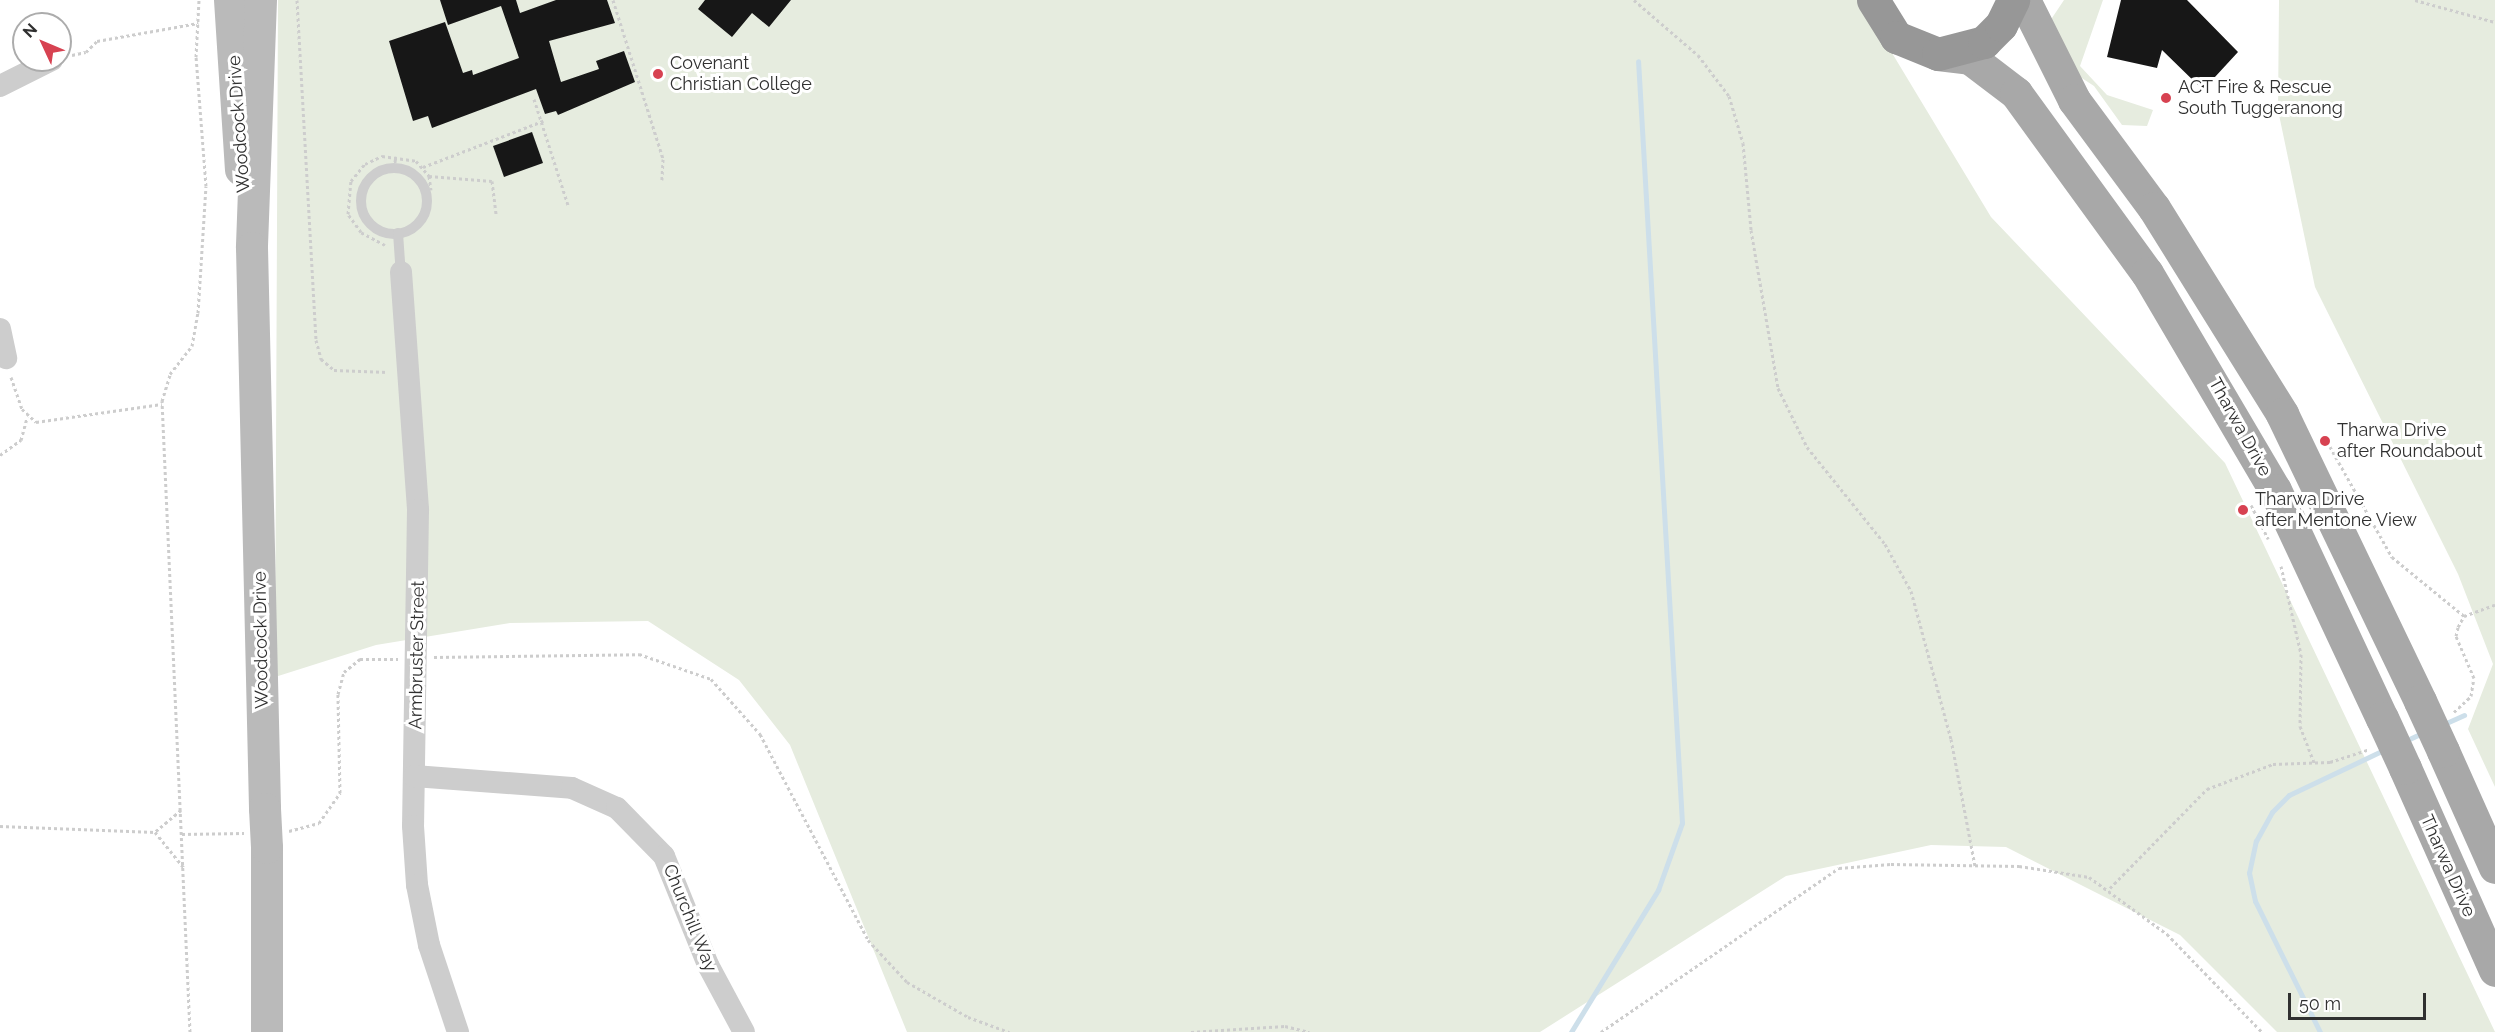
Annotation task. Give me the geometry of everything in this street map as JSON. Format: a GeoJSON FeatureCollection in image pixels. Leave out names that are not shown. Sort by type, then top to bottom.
{"type":"FeatureCollection","features":[{"type":"Feature","properties":{"kind":"highway"},"geometry":{"type":"LineString","coordinates":[[1873,0],[1896,37],[1938,54],[1984,42],[2001,25],[2013,0]]}},
{"type":"Feature","properties":{"kind":"main road","name":"Woodcock Drive"},"geometry":{"type":"LineString","coordinates":[[230,0],[243,190],[252,248]]}},
{"type":"Feature","properties":{"kind":"main road","name":"Woodcock Drive"},"geometry":{"type":"LineString","coordinates":[[261,0],[252,248],[266,830],[267,1032]]}},
{"type":"Feature","properties":{"kind":"main road"},"geometry":{"type":"LineString","coordinates":[[2024,0],[2074,100],[2154,208],[2282,414],[2420,701],[2495,867]]}},
{"type":"Feature","properties":{"kind":"main road","name":"Tharwa Drive"},"geometry":{"type":"LineString","coordinates":[[1938,54],[1970,58],[2016,93],[2146,273],[2270,480],[2382,718],[2495,970]]}},
{"type":"Feature","properties":{"kind":"street"},"geometry":{"type":"LineString","coordinates":[[0,86],[28,72]]}},
{"type":"Feature","properties":{"kind":"street","name":"Armbruster Street"},"geometry":{"type":"LineString","coordinates":[[394,264],[418,510],[410,653],[417,885],[429,945],[458,1032]]}},
{"type":"Feature","properties":{"kind":"street"},"geometry":{"type":"LineString","coordinates":[[0,329],[6,358]]}},
{"type":"Feature","properties":{"kind":"street","name":"Churchill Way"},"geometry":{"type":"LineString","coordinates":[[414,776],[572,788],[617,808],[664,856],[720,991],[744,1032]]}},
{"type":"Feature","properties":{"kind":"lane"},"geometry":{"type":"LineString","coordinates":[[394,168],[418,179],[426,198],[422,218],[398,233],[374,227],[362,209],[370,178],[394,168]]}},
{"type":"Feature","properties":{"kind":"lane"},"geometry":{"type":"LineString","coordinates":[[394,264],[398,233]]}},
{"type":"Feature","properties":{"kind":"path"},"geometry":{"type":"LineString","coordinates":[[190,1032],[162,404],[170,374],[192,346],[198,313],[206,186],[198,23],[199,0]]}},
{"type":"Feature","properties":{"kind":"path"},"geometry":{"type":"LineString","coordinates":[[297,0],[316,340],[321,359],[334,370],[396,372]]}},
{"type":"Feature","properties":{"kind":"path"},"geometry":{"type":"LineString","coordinates":[[613,0],[663,159],[662,180]]}},
{"type":"Feature","properties":{"kind":"path"},"geometry":{"type":"LineString","coordinates":[[1634,0],[1698,55],[1729,96],[1743,142],[1763,311],[1778,388],[1807,447],[1886,544],[1911,591],[1951,739],[1975,866]]}},
{"type":"Feature","properties":{"kind":"path"},"geometry":{"type":"LineString","coordinates":[[2415,0],[2495,21]]}},
{"type":"Feature","properties":{"kind":"path"},"geometry":{"type":"LineString","coordinates":[[72,55],[86,52],[97,41],[198,23]]}},
{"type":"Feature","properties":{"kind":"path"},"geometry":{"type":"LineString","coordinates":[[534,99],[568,205]]}},
{"type":"Feature","properties":{"kind":"path"},"geometry":{"type":"LineString","coordinates":[[423,168],[543,122]]}},
{"type":"Feature","properties":{"kind":"path"},"geometry":{"type":"LineString","coordinates":[[394,168],[396,156]]}},
{"type":"Feature","properties":{"kind":"path"},"geometry":{"type":"LineString","coordinates":[[394,264],[381,239],[352,224],[347,204],[351,181],[365,164],[396,156],[423,168],[429,176],[431,190]]}},
{"type":"Feature","properties":{"kind":"path"},"geometry":{"type":"LineString","coordinates":[[429,176],[492,181],[496,216]]}},
{"type":"Feature","properties":{"kind":"path"},"geometry":{"type":"LineString","coordinates":[[0,455],[21,440],[27,417],[6,358]]}},
{"type":"Feature","properties":{"kind":"path"},"geometry":{"type":"LineString","coordinates":[[27,417],[53,422],[162,404]]}},
{"type":"Feature","properties":{"kind":"path"},"geometry":{"type":"LineString","coordinates":[[2324,436],[2392,557],[2464,616],[2495,605]]}},
{"type":"Feature","properties":{"kind":"path"},"geometry":{"type":"LineString","coordinates":[[2251,505],[2271,545]]}},
{"type":"Feature","properties":{"kind":"path"},"geometry":{"type":"LineString","coordinates":[[2110,888],[2207,789],[2273,764],[2314,763],[2300,726],[2301,654],[2276,555]]}},
{"type":"Feature","properties":{"kind":"path"},"geometry":{"type":"LineString","coordinates":[[182,834],[266,830],[319,823],[340,793],[338,694],[344,672],[360,659],[403,659],[410,653],[639,654],[711,679],[760,734],[868,940],[908,982],[968,1017],[1009,1032]]}},
{"type":"Feature","properties":{"kind":"path"},"geometry":{"type":"LineString","coordinates":[[0,826],[155,831],[181,810]]}},
{"type":"Feature","properties":{"kind":"path"},"geometry":{"type":"LineString","coordinates":[[155,831],[184,868]]}},
{"type":"Feature","properties":{"kind":"path"},"geometry":{"type":"LineString","coordinates":[[1601,1032],[1839,868],[1975,866],[2058,869],[2110,888],[2167,934],[2262,1032]]}},
{"type":"Feature","properties":{"kind":"path"},"geometry":{"type":"LineString","coordinates":[[1191,1032],[1285,1026],[1309,1032]]}},
{"type":"Feature","properties":{"kind":"shaded area"},"geometry":{"type":"Polygon","coordinates":[[[278,0],[1860,0],[1991,217],[2225,463],[2495,1032],[2277,1032],[2180,935],[2006,847],[1931,845],[1786,876],[1540,1032],[907,1032],[790,745],[739,680],[648,621],[510,623],[376,645],[275,677],[278,0]]]}},
{"type":"Feature","properties":{"kind":"shaded area"},"geometry":{"type":"Polygon","coordinates":[[[2064,0],[2103,0],[2080,66],[2107,95],[2153,110],[2147,126],[2122,125],[2094,86],[2074,73],[2048,24],[2064,0]]]}},
{"type":"Feature","properties":{"kind":"shaded area"},"geometry":{"type":"Polygon","coordinates":[[[2279,0],[2495,0],[2495,787],[2468,729],[2493,664],[2458,574],[2315,287],[2278,110],[2279,0]]]}},
{"type":"Feature","properties":{"kind":"building"},"geometry":{"type":"Polygon","coordinates":[[[440,0],[516,0],[520,13],[556,0],[607,0],[615,23],[549,41],[561,82],[599,69],[596,61],[624,51],[635,82],[558,115],[556,111],[545,114],[536,89],[432,128],[428,116],[413,121],[389,41],[445,22],[463,73],[472,70],[473,75],[519,58],[501,6],[448,25],[440,0]]]}},
{"type":"Feature","properties":{"kind":"building"},"geometry":{"type":"Polygon","coordinates":[[[705,0],[791,0],[769,27],[752,13],[732,37],[698,9],[705,0]]]}},
{"type":"Feature","properties":{"kind":"building"},"geometry":{"type":"Polygon","coordinates":[[[2121,0],[2187,0],[2238,52],[2203,90],[2162,50],[2157,68],[2107,57],[2121,0]]]}},
{"type":"Feature","properties":{"kind":"building"},"geometry":{"type":"Polygon","coordinates":[[[532,132],[543,163],[504,177],[493,146],[532,132]]]}},
{"type":"Feature","properties":{"kind":"waterway"},"geometry":{"type":"LineString","coordinates":[[1571,1032],[1658,890],[1682,823],[1638,61]]}},
{"type":"Feature","properties":{"kind":"waterway"},"geometry":{"type":"LineString","coordinates":[[2444,724],[2464,715]]}},
{"type":"Feature","properties":{"kind":"waterway"},"geometry":{"type":"LineString","coordinates":[[2405,741],[2424,732]]}},
{"type":"Feature","properties":{"kind":"waterway"},"geometry":{"type":"LineString","coordinates":[[2320,1032],[2255,901],[2249,873],[2256,841],[2272,812],[2289,795],[2386,749]]}},
{"type":"Feature","properties":{"kind":"place","name":"Covenant Christian College"},"geometry":{"type":"Point","coordinates":[658,74]}},
{"type":"Feature","properties":{"kind":"place","name":"ACT Fire & Rescue South Tuggeranong"},"geometry":{"type":"Point","coordinates":[2166,98]}},
{"type":"Feature","properties":{"kind":"place","name":"Tharwa Drive after Roundabout"},"geometry":{"type":"Point","coordinates":[2325,441]}},
{"type":"Feature","properties":{"kind":"place","name":"Tharwa Drive after Mentone View"},"geometry":{"type":"Point","coordinates":[2243,510]}}]}
